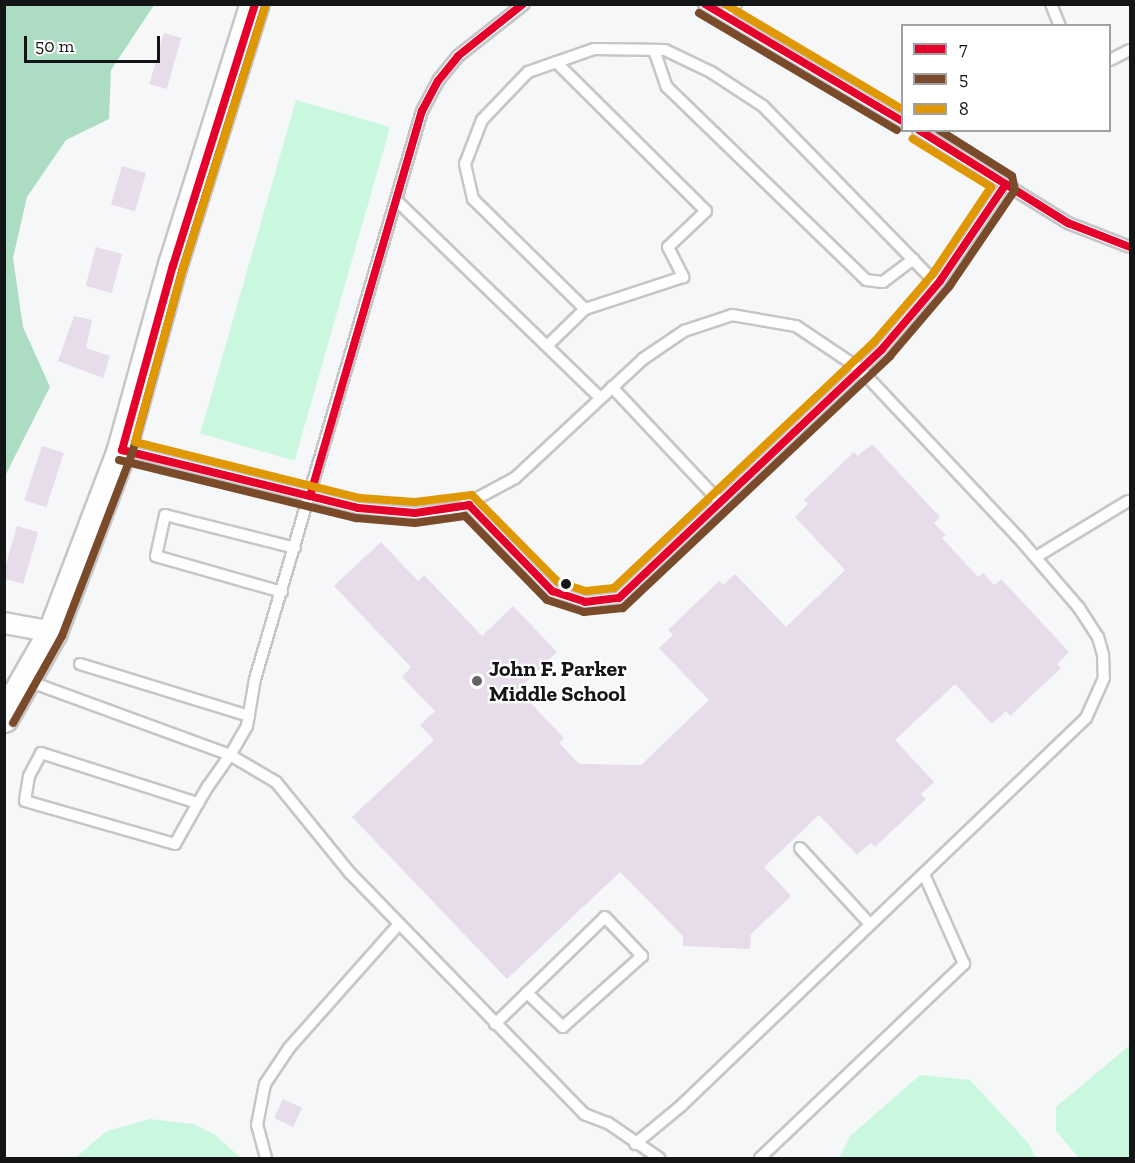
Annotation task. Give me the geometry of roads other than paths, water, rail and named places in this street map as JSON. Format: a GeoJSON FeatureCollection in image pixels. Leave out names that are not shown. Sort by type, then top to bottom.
{"type":"FeatureCollection","features":[{"type":"Feature","properties":{"kind":"street"},"geometry":{"type":"LineString","coordinates":[[4,718],[53,632],[122,450],[172,265],[255,4]]}},
{"type":"Feature","properties":{"kind":"street"},"geometry":{"type":"LineString","coordinates":[[4,623],[53,632]]}},
{"type":"Feature","properties":{"kind":"lane"},"geometry":{"type":"LineString","coordinates":[[198,803],[41,753],[29,776],[25,801],[175,844],[198,803],[230,755],[249,716],[255,679],[296,548],[397,201],[410,145],[438,81],[484,33],[524,4]]}},
{"type":"Feature","properties":{"kind":"lane"},"geometry":{"type":"LineString","coordinates":[[704,4],[725,14],[901,121]]}},
{"type":"Feature","properties":{"kind":"lane"},"geometry":{"type":"LineString","coordinates":[[725,14],[735,4]]}},
{"type":"Feature","properties":{"kind":"lane"},"geometry":{"type":"LineString","coordinates":[[1051,4],[1059,24]]}},
{"type":"Feature","properties":{"kind":"lane"},"geometry":{"type":"LineString","coordinates":[[585,309],[473,199],[465,164],[482,120],[528,72],[594,49],[665,50],[711,72],[763,106],[937,284]]}},
{"type":"Feature","properties":{"kind":"lane"},"geometry":{"type":"LineString","coordinates":[[654,50],[667,87],[866,280],[883,282],[912,259]]}},
{"type":"Feature","properties":{"kind":"lane"},"geometry":{"type":"LineString","coordinates":[[1111,60],[1131,50]]}},
{"type":"Feature","properties":{"kind":"lane"},"geometry":{"type":"LineString","coordinates":[[548,345],[585,309],[683,277],[668,247],[706,211],[556,62]]}},
{"type":"Feature","properties":{"kind":"lane"},"geometry":{"type":"LineString","coordinates":[[921,132],[1068,223],[1131,247]]}},
{"type":"Feature","properties":{"kind":"lane"},"geometry":{"type":"LineString","coordinates":[[468,506],[552,591],[585,602],[619,598],[860,369],[937,284],[1006,184]]}},
{"type":"Feature","properties":{"kind":"lane"},"geometry":{"type":"LineString","coordinates":[[397,201],[548,345],[600,398]]}},
{"type":"Feature","properties":{"kind":"lane"},"geometry":{"type":"LineString","coordinates":[[122,450],[310,496],[384,511],[441,512],[468,506],[515,478],[612,387],[684,331],[732,315],[795,326],[860,369],[1036,557],[1080,608],[1098,637],[1104,678],[1098,697],[1086,718],[1045,760],[682,1105],[635,1144]]}},
{"type":"Feature","properties":{"kind":"lane"},"geometry":{"type":"LineString","coordinates":[[612,387],[720,502]]}},
{"type":"Feature","properties":{"kind":"lane"},"geometry":{"type":"LineString","coordinates":[[1036,557],[1128,501]]}},
{"type":"Feature","properties":{"kind":"lane"},"geometry":{"type":"LineString","coordinates":[[282,592],[156,556],[165,515],[296,548]]}},
{"type":"Feature","properties":{"kind":"lane"},"geometry":{"type":"LineString","coordinates":[[80,664],[249,716]]}},
{"type":"Feature","properties":{"kind":"lane"},"geometry":{"type":"LineString","coordinates":[[27,681],[230,755],[276,782],[350,873],[584,1114],[608,1123],[635,1144],[659,1158]]}},
{"type":"Feature","properties":{"kind":"lane"},"geometry":{"type":"LineString","coordinates":[[800,848],[870,924]]}},
{"type":"Feature","properties":{"kind":"lane"},"geometry":{"type":"LineString","coordinates":[[760,1158],[964,964],[924,874]]}},
{"type":"Feature","properties":{"kind":"lane"},"geometry":{"type":"LineString","coordinates":[[495,1024],[605,917],[642,956],[563,1027],[527,993]]}},
{"type":"Feature","properties":{"kind":"lane"},"geometry":{"type":"LineString","coordinates":[[266,1158],[257,1125],[266,1084],[289,1048],[399,924]]}},
{"type":"Feature","properties":{"kind":"place","name":"John F. Parker Middle School"},"geometry":{"type":"Point","coordinates":[477,681]}}]}
